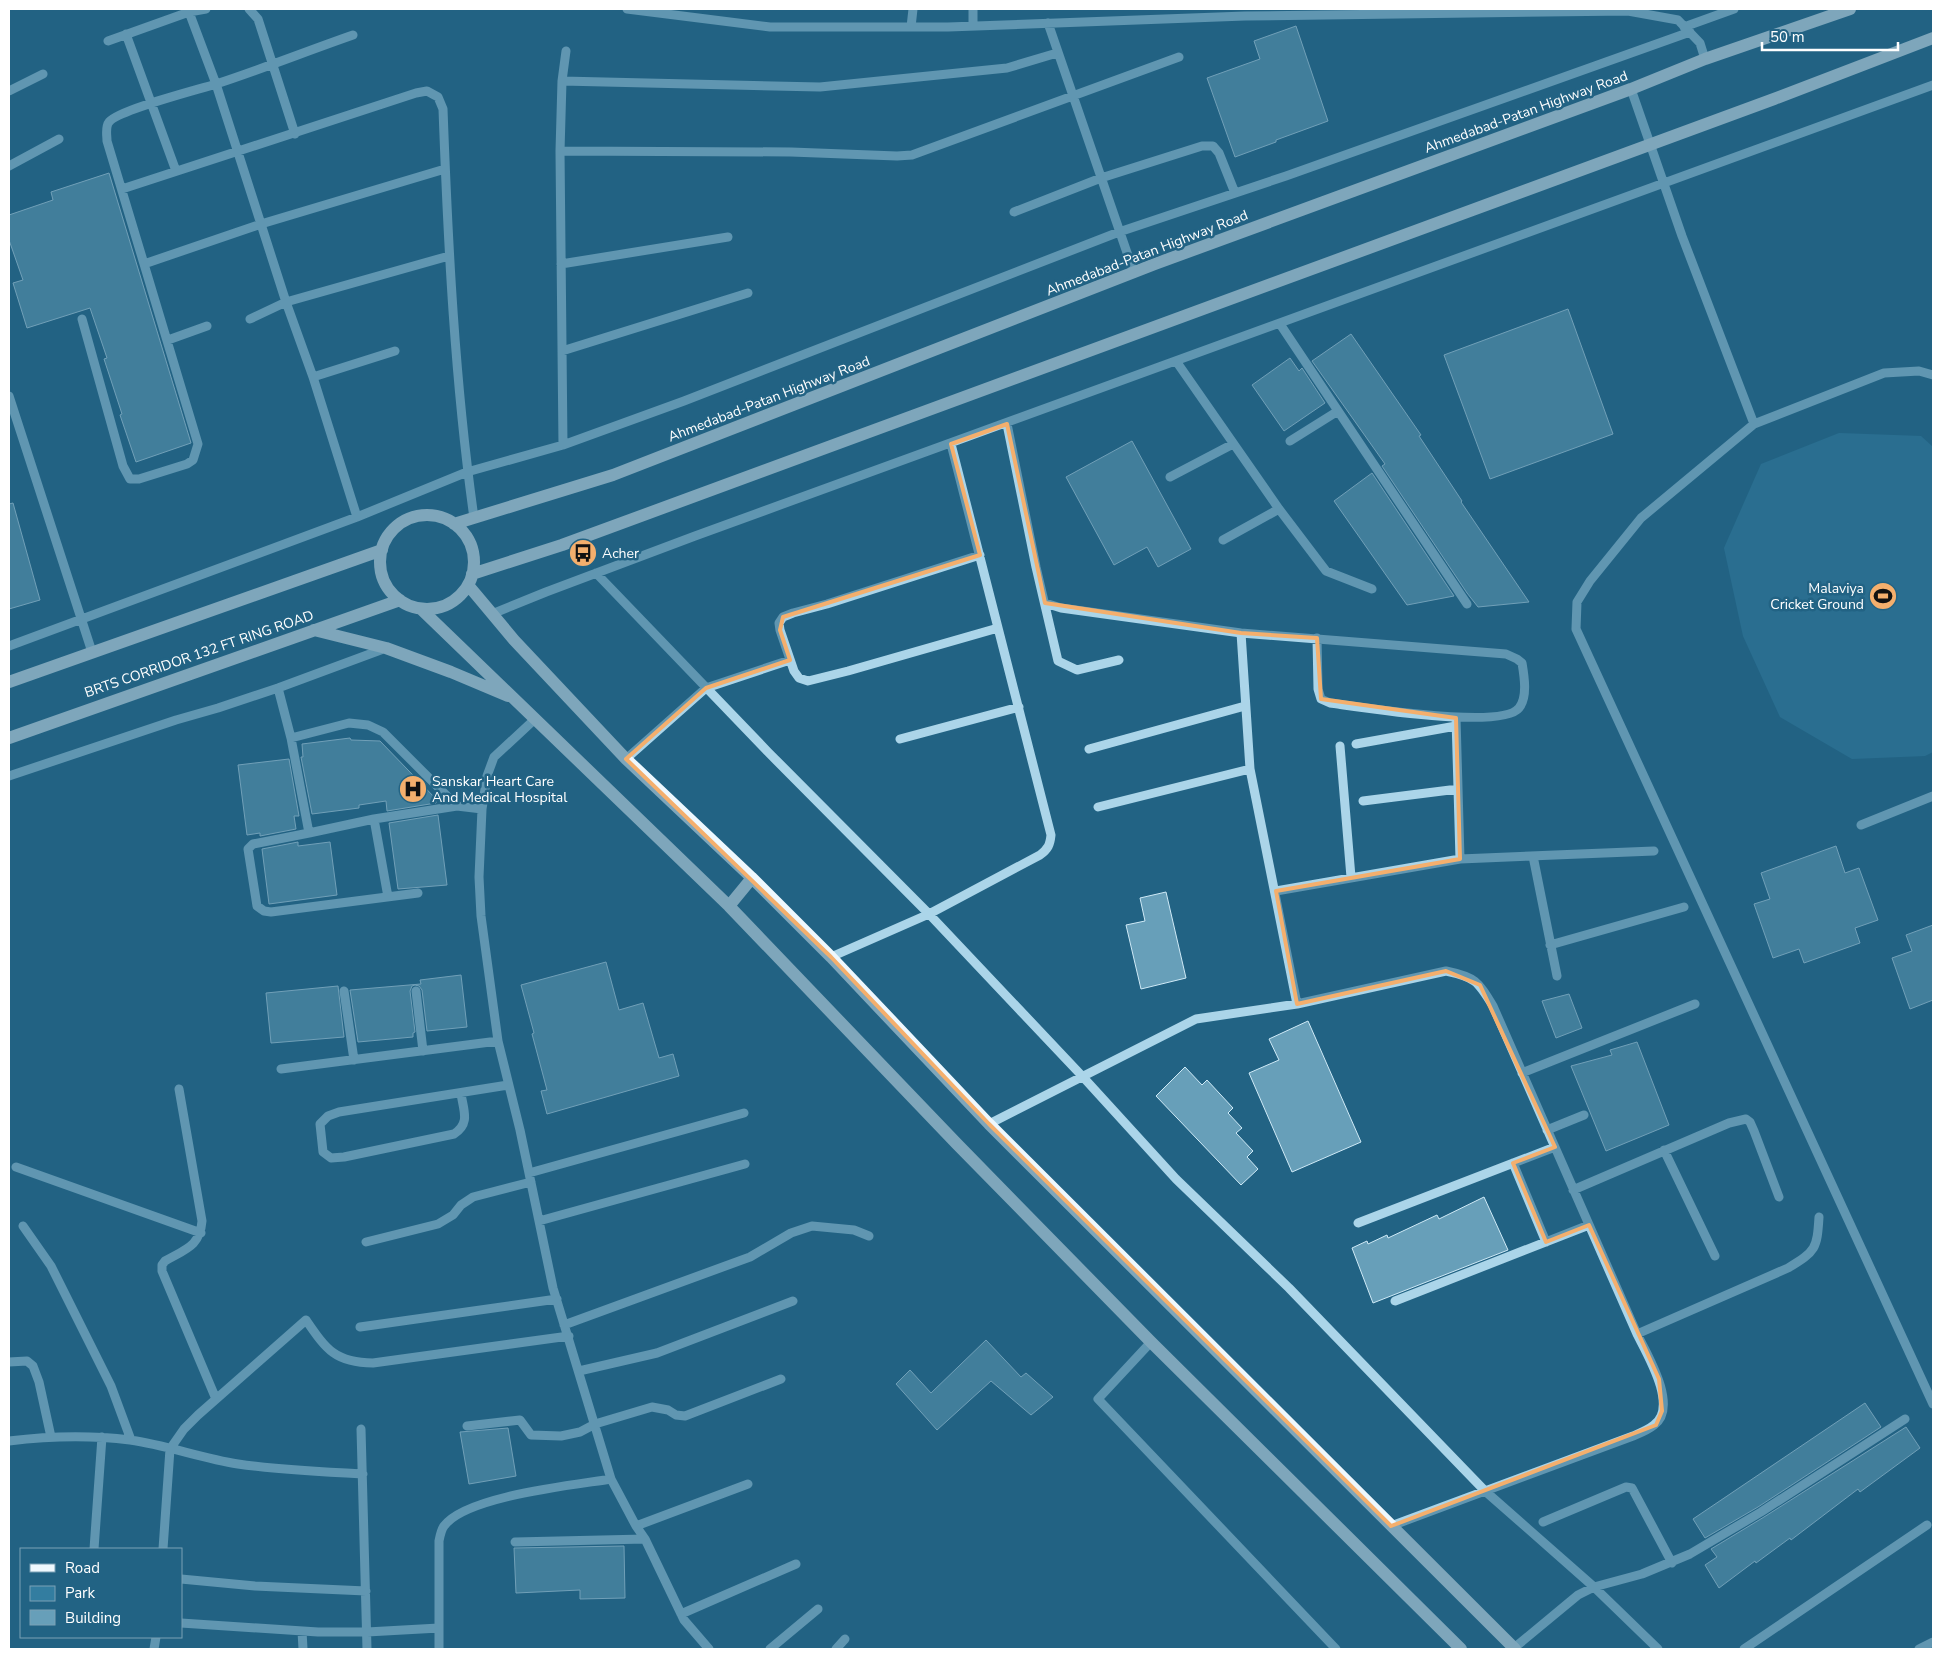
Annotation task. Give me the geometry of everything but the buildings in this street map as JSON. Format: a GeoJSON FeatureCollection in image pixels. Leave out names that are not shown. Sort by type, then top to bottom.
{"type":"FeatureCollection","features":[{"type":"Feature","properties":{"kind":"main road","name":"Ahmedabad-Patan Highway Road"},"geometry":{"type":"LineString","coordinates":[[454,524],[613,475],[1134,273],[1631,90],[1705,59],[1850,9]]}},
{"type":"Feature","properties":{"kind":"main road"},"geometry":{"type":"LineString","coordinates":[[470,579],[1651,144],[1933,38]]}},
{"type":"Feature","properties":{"kind":"main road"},"geometry":{"type":"LineString","coordinates":[[421,609],[432,609],[448,604],[462,594],[470,579],[474,563],[472,552],[462,532],[454,524],[433,516],[411,518],[401,523],[392,531],[382,550],[380,562],[385,584],[392,593],[400,600],[421,609],[729,906],[1150,1342],[1461,1649]]}},
{"type":"Feature","properties":{"kind":"main road"},"geometry":{"type":"LineString","coordinates":[[9,682],[382,550]]}},
{"type":"Feature","properties":{"kind":"main road"},"geometry":{"type":"LineString","coordinates":[[470,579],[492,614],[520,647],[626,759],[752,878],[831,957],[989,1124],[1514,1649]]}},
{"type":"Feature","properties":{"kind":"main road","name":"BRTS CORRIDOR 132 FT RING ROAD"},"geometry":{"type":"LineString","coordinates":[[9,738],[400,600]]}},
{"type":"Feature","properties":{"kind":"main road"},"geometry":{"type":"LineString","coordinates":[[314,630],[386,648],[515,698]]}},
{"type":"Feature","properties":{"kind":"main road"},"geometry":{"type":"LineString","coordinates":[[729,906],[752,878]]}},
{"type":"Feature","properties":{"kind":"street"},"geometry":{"type":"LineString","coordinates":[[108,41],[189,12],[206,9]]}},
{"type":"Feature","properties":{"kind":"street"},"geometry":{"type":"LineString","coordinates":[[249,9],[258,19],[295,134]]}},
{"type":"Feature","properties":{"kind":"street"},"geometry":{"type":"LineString","coordinates":[[627,9],[689,13],[770,28],[972,26],[1255,16],[1628,11],[1678,20],[1700,43],[1705,59]]}},
{"type":"Feature","properties":{"kind":"street"},"geometry":{"type":"LineString","coordinates":[[911,27],[912,9]]}},
{"type":"Feature","properties":{"kind":"street"},"geometry":{"type":"LineString","coordinates":[[972,26],[973,9]]}},
{"type":"Feature","properties":{"kind":"street"},"geometry":{"type":"LineString","coordinates":[[9,646],[81,621],[357,517],[468,472],[563,445],[829,346],[1119,232],[1235,193],[1687,29],[1734,9]]}},
{"type":"Feature","properties":{"kind":"street"},"geometry":{"type":"LineString","coordinates":[[189,12],[216,84],[357,517]]}},
{"type":"Feature","properties":{"kind":"street"},"geometry":{"type":"LineString","coordinates":[[1048,23],[1134,273]]}},
{"type":"Feature","properties":{"kind":"street"},"geometry":{"type":"LineString","coordinates":[[126,34],[176,171]]}},
{"type":"Feature","properties":{"kind":"street"},"geometry":{"type":"LineString","coordinates":[[82,320],[123,466],[130,479],[138,479],[187,464],[193,460],[198,444],[107,141],[106,129],[108,122],[115,117],[151,103],[216,84],[353,35]]}},
{"type":"Feature","properties":{"kind":"street"},"geometry":{"type":"LineString","coordinates":[[563,445],[560,151],[562,81],[566,51]]}},
{"type":"Feature","properties":{"kind":"street"},"geometry":{"type":"LineString","coordinates":[[562,81],[820,87],[991,70],[1020,65],[1057,53]]}},
{"type":"Feature","properties":{"kind":"street"},"geometry":{"type":"LineString","coordinates":[[560,151],[781,152],[912,155],[1179,57]]}},
{"type":"Feature","properties":{"kind":"street"},"geometry":{"type":"LineString","coordinates":[[9,91],[43,74]]}},
{"type":"Feature","properties":{"kind":"street"},"geometry":{"type":"LineString","coordinates":[[492,614],[596,573],[1933,85]]}},
{"type":"Feature","properties":{"kind":"street"},"geometry":{"type":"LineString","coordinates":[[1631,90],[1682,236],[1754,424]]}},
{"type":"Feature","properties":{"kind":"street"},"geometry":{"type":"LineString","coordinates":[[122,189],[416,93],[427,91],[438,97],[443,110],[449,256],[468,472],[474,518]]}},
{"type":"Feature","properties":{"kind":"street"},"geometry":{"type":"LineString","coordinates":[[9,166],[59,139]]}},
{"type":"Feature","properties":{"kind":"street"},"geometry":{"type":"LineString","coordinates":[[1014,212],[1101,178],[1202,146],[1213,146],[1219,153],[1235,193]]}},
{"type":"Feature","properties":{"kind":"street"},"geometry":{"type":"LineString","coordinates":[[144,264],[261,224],[445,169]]}},
{"type":"Feature","properties":{"kind":"street"},"geometry":{"type":"LineString","coordinates":[[561,264],[728,236]]}},
{"type":"Feature","properties":{"kind":"street"},"geometry":{"type":"LineString","coordinates":[[250,319],[286,302],[449,256]]}},
{"type":"Feature","properties":{"kind":"street"},"geometry":{"type":"LineString","coordinates":[[562,352],[748,294]]}},
{"type":"Feature","properties":{"kind":"street"},"geometry":{"type":"LineString","coordinates":[[1280,324],[1467,604]]}},
{"type":"Feature","properties":{"kind":"street"},"geometry":{"type":"LineString","coordinates":[[168,340],[207,326]]}},
{"type":"Feature","properties":{"kind":"street"},"geometry":{"type":"LineString","coordinates":[[313,378],[395,351]]}},
{"type":"Feature","properties":{"kind":"street"},"geometry":{"type":"LineString","coordinates":[[1176,362],[1279,510],[1326,571],[1372,589]]}},
{"type":"Feature","properties":{"kind":"street"},"geometry":{"type":"LineString","coordinates":[[1933,375],[1919,371],[1884,373],[1754,424],[1641,518],[1590,581],[1577,602],[1576,629],[1933,1404]]}},
{"type":"Feature","properties":{"kind":"street"},"geometry":{"type":"LineString","coordinates":[[9,396],[92,652]]}},
{"type":"Feature","properties":{"kind":"street"},"geometry":{"type":"LineString","coordinates":[[1290,441],[1338,411]]}},
{"type":"Feature","properties":{"kind":"street"},"geometry":{"type":"LineString","coordinates":[[1007,424],[1036,567],[1058,661],[1077,670],[1118,660]]}},
{"type":"Feature","properties":{"kind":"street"},"geometry":{"type":"LineString","coordinates":[[831,957],[929,914],[1040,855],[1047,850],[1050,844],[1051,835],[951,444]]}},
{"type":"Feature","properties":{"kind":"street"},"geometry":{"type":"LineString","coordinates":[[1170,477],[1232,444]]}},
{"type":"Feature","properties":{"kind":"street"},"geometry":{"type":"LineString","coordinates":[[1223,540],[1279,510]]}},
{"type":"Feature","properties":{"kind":"street"},"geometry":{"type":"LineString","coordinates":[[980,555],[783,617],[779,623],[780,630],[790,660],[799,678],[808,681],[998,628]]}},
{"type":"Feature","properties":{"kind":"street"},"geometry":{"type":"LineString","coordinates":[[596,573],[706,688],[929,914],[1083,1077],[1176,1179],[1289,1288],[1485,1491],[1594,1587],[1658,1649]]}},
{"type":"Feature","properties":{"kind":"street"},"geometry":{"type":"LineString","coordinates":[[1045,603],[1061,608],[1241,634],[1317,638],[1506,654],[1518,658],[1522,663],[1524,696],[1519,708],[1510,714],[1456,722],[1356,744]]}},
{"type":"Feature","properties":{"kind":"street"},"geometry":{"type":"LineString","coordinates":[[1241,634],[1250,769],[1276,891],[1297,1004]]}},
{"type":"Feature","properties":{"kind":"street"},"geometry":{"type":"LineString","coordinates":[[1317,638],[1318,689],[1321,699],[1330,703],[1456,722]]}},
{"type":"Feature","properties":{"kind":"street"},"geometry":{"type":"LineString","coordinates":[[9,776],[278,688],[386,648]]}},
{"type":"Feature","properties":{"kind":"street"},"geometry":{"type":"LineString","coordinates":[[626,759],[706,688],[790,660]]}},
{"type":"Feature","properties":{"kind":"street"},"geometry":{"type":"LineString","coordinates":[[278,688],[291,738],[309,833]]}},
{"type":"Feature","properties":{"kind":"street"},"geometry":{"type":"LineString","coordinates":[[1089,749],[1245,706]]}},
{"type":"Feature","properties":{"kind":"street"},"geometry":{"type":"LineString","coordinates":[[900,738],[1019,707]]}},
{"type":"Feature","properties":{"kind":"street"},"geometry":{"type":"LineString","coordinates":[[535,719],[494,757],[487,776],[482,809],[478,876],[481,916],[498,1042],[557,1299],[612,1479],[636,1526],[645,1539],[681,1614],[709,1649]]}},
{"type":"Feature","properties":{"kind":"street"},"geometry":{"type":"LineString","coordinates":[[1456,722],[1460,859]]}},
{"type":"Feature","properties":{"kind":"street"},"geometry":{"type":"LineString","coordinates":[[291,738],[349,723],[368,725],[383,732],[457,806]]}},
{"type":"Feature","properties":{"kind":"street"},"geometry":{"type":"LineString","coordinates":[[1340,746],[1352,877]]}},
{"type":"Feature","properties":{"kind":"street"},"geometry":{"type":"LineString","coordinates":[[1098,807],[1250,769]]}},
{"type":"Feature","properties":{"kind":"street"},"geometry":{"type":"LineString","coordinates":[[1363,801],[1458,789]]}},
{"type":"Feature","properties":{"kind":"street"},"geometry":{"type":"LineString","coordinates":[[1861,825],[1933,796]]}},
{"type":"Feature","properties":{"kind":"street"},"geometry":{"type":"LineString","coordinates":[[418,893],[271,912],[264,911],[257,906],[248,849],[253,844],[374,819],[457,806],[482,809]]}},
{"type":"Feature","properties":{"kind":"street"},"geometry":{"type":"LineString","coordinates":[[374,819],[388,896]]}},
{"type":"Feature","properties":{"kind":"street"},"geometry":{"type":"LineString","coordinates":[[1276,891],[1460,859],[1654,851]]}},
{"type":"Feature","properties":{"kind":"street"},"geometry":{"type":"LineString","coordinates":[[1533,856],[1556,976]]}},
{"type":"Feature","properties":{"kind":"street"},"geometry":{"type":"LineString","coordinates":[[1550,945],[1684,907]]}},
{"type":"Feature","properties":{"kind":"street"},"geometry":{"type":"LineString","coordinates":[[989,1124],[1196,1020],[1297,1004],[1446,971],[1464,975],[1480,985],[1493,1006],[1637,1334],[1659,1379],[1663,1394],[1662,1411],[1656,1424],[1633,1436],[1391,1526]]}},
{"type":"Feature","properties":{"kind":"street"},"geometry":{"type":"LineString","coordinates":[[344,990],[354,1060]]}},
{"type":"Feature","properties":{"kind":"street"},"geometry":{"type":"LineString","coordinates":[[416,991],[424,1051]]}},
{"type":"Feature","properties":{"kind":"street"},"geometry":{"type":"LineString","coordinates":[[1522,1073],[1695,1004]]}},
{"type":"Feature","properties":{"kind":"street"},"geometry":{"type":"LineString","coordinates":[[282,1069],[498,1042]]}},
{"type":"Feature","properties":{"kind":"street"},"geometry":{"type":"LineString","coordinates":[[461,1094],[465,1121],[462,1129],[454,1134],[344,1157],[331,1158],[323,1152],[320,1124],[328,1116],[339,1112],[508,1085]]}},
{"type":"Feature","properties":{"kind":"street"},"geometry":{"type":"LineString","coordinates":[[178,1089],[201,1206],[201,1233],[196,1242],[166,1261],[162,1265],[162,1271],[216,1398]]}},
{"type":"Feature","properties":{"kind":"street"},"geometry":{"type":"LineString","coordinates":[[366,1242],[438,1224],[453,1215],[461,1205],[473,1197],[744,1113]]}},
{"type":"Feature","properties":{"kind":"street"},"geometry":{"type":"LineString","coordinates":[[1547,1130],[1584,1114]]}},
{"type":"Feature","properties":{"kind":"street"},"geometry":{"type":"LineString","coordinates":[[1573,1190],[1729,1122],[1746,1119],[1750,1122],[1754,1131],[1779,1197]]}},
{"type":"Feature","properties":{"kind":"street"},"geometry":{"type":"LineString","coordinates":[[1358,1223],[1555,1147]]}},
{"type":"Feature","properties":{"kind":"street"},"geometry":{"type":"LineString","coordinates":[[1664,1150],[1715,1256]]}},
{"type":"Feature","properties":{"kind":"street"},"geometry":{"type":"LineString","coordinates":[[1513,1163],[1546,1242]]}},
{"type":"Feature","properties":{"kind":"street"},"geometry":{"type":"LineString","coordinates":[[539,1221],[745,1164]]}},
{"type":"Feature","properties":{"kind":"street"},"geometry":{"type":"LineString","coordinates":[[16,1167],[201,1233]]}},
{"type":"Feature","properties":{"kind":"street"},"geometry":{"type":"LineString","coordinates":[[1637,1334],[1788,1268],[1804,1258],[1813,1250],[1817,1242],[1819,1217]]}},
{"type":"Feature","properties":{"kind":"street"},"geometry":{"type":"LineString","coordinates":[[23,1226],[39,1247],[55,1275],[111,1386],[131,1440]]}},
{"type":"Feature","properties":{"kind":"street"},"geometry":{"type":"LineString","coordinates":[[564,1325],[750,1257],[791,1233],[812,1226],[854,1230],[869,1236]]}},
{"type":"Feature","properties":{"kind":"street"},"geometry":{"type":"LineString","coordinates":[[1395,1301],[1589,1226]]}},
{"type":"Feature","properties":{"kind":"street"},"geometry":{"type":"LineString","coordinates":[[360,1327],[557,1299]]}},
{"type":"Feature","properties":{"kind":"street"},"geometry":{"type":"LineString","coordinates":[[579,1371],[657,1353],[793,1301]]}},
{"type":"Feature","properties":{"kind":"street"},"geometry":{"type":"LineString","coordinates":[[163,1548],[170,1449],[184,1429],[216,1398],[306,1320],[323,1346],[338,1358],[355,1363],[373,1363],[569,1336]]}},
{"type":"Feature","properties":{"kind":"street"},"geometry":{"type":"LineString","coordinates":[[1150,1342],[1098,1399],[1336,1649]]}},
{"type":"Feature","properties":{"kind":"street"},"geometry":{"type":"LineString","coordinates":[[9,1362],[27,1361],[33,1366],[39,1382],[51,1436]]}},
{"type":"Feature","properties":{"kind":"street"},"geometry":{"type":"LineString","coordinates":[[467,1426],[520,1420],[531,1435],[550,1436],[580,1432],[595,1424],[652,1407],[668,1410],[676,1415],[686,1416],[781,1379]]}},
{"type":"Feature","properties":{"kind":"street"},"geometry":{"type":"LineString","coordinates":[[1514,1649],[1578,1595],[1594,1587],[1642,1574],[1690,1554],[1906,1419]]}},
{"type":"Feature","properties":{"kind":"street"},"geometry":{"type":"LineString","coordinates":[[361,1429],[367,1649]]}},
{"type":"Feature","properties":{"kind":"street"},"geometry":{"type":"LineString","coordinates":[[9,1441],[77,1435],[131,1440],[238,1464],[362,1474]]}},
{"type":"Feature","properties":{"kind":"street"},"geometry":{"type":"LineString","coordinates":[[94,1548],[102,1438]]}},
{"type":"Feature","properties":{"kind":"street"},"geometry":{"type":"LineString","coordinates":[[439,1649],[439,1541],[443,1527],[454,1517],[483,1504],[522,1493],[612,1479]]}},
{"type":"Feature","properties":{"kind":"street"},"geometry":{"type":"LineString","coordinates":[[636,1526],[748,1484]]}},
{"type":"Feature","properties":{"kind":"street"},"geometry":{"type":"LineString","coordinates":[[1543,1522],[1626,1487],[1632,1488],[1672,1563]]}},
{"type":"Feature","properties":{"kind":"street"},"geometry":{"type":"LineString","coordinates":[[1744,1649],[1927,1525]]}},
{"type":"Feature","properties":{"kind":"street"},"geometry":{"type":"LineString","coordinates":[[515,1542],[645,1539]]}},
{"type":"Feature","properties":{"kind":"street"},"geometry":{"type":"LineString","coordinates":[[681,1614],[796,1564]]}},
{"type":"Feature","properties":{"kind":"street"},"geometry":{"type":"LineString","coordinates":[[182,1579],[254,1586],[366,1591]]}},
{"type":"Feature","properties":{"kind":"street"},"geometry":{"type":"LineString","coordinates":[[770,1649],[818,1609]]}},
{"type":"Feature","properties":{"kind":"street"},"geometry":{"type":"LineString","coordinates":[[182,1623],[302,1631],[367,1632],[438,1628]]}},
{"type":"Feature","properties":{"kind":"street"},"geometry":{"type":"LineString","coordinates":[[302,1631],[303,1649]]}},
{"type":"Feature","properties":{"kind":"street"},"geometry":{"type":"LineString","coordinates":[[836,1649],[845,1638]]}},
{"type":"Feature","properties":{"kind":"street"},"geometry":{"type":"LineString","coordinates":[[1919,1649],[1933,1642]]}},
{"type":"Feature","properties":{"kind":"highlighted area"},"geometry":{"type":"Polygon","coordinates":[[[1007,424],[1045,603],[1241,633],[1317,638],[1321,699],[1456,718],[1460,859],[1276,891],[1297,1004],[1446,971],[1480,985],[1555,1147],[1513,1163],[1546,1242],[1589,1225],[1659,1379],[1662,1411],[1656,1425],[1391,1526],[989,1124],[831,957],[626,759],[706,688],[790,660],[780,630],[783,617],[980,555],[951,444],[1007,424]]]}},
{"type":"Feature","properties":{"kind":"green space"},"geometry":{"type":"Polygon","coordinates":[[[1839,433],[1921,436],[1933,447],[1933,752],[1925,756],[1852,759],[1780,717],[1743,636],[1724,548],[1761,464],[1839,433]]]}},
{"type":"Feature","properties":{"kind":"place","name":"Acher"},"geometry":{"type":"Point","coordinates":[583,553]}},
{"type":"Feature","properties":{"kind":"place","name":"Malaviya Cricket Ground"},"geometry":{"type":"Point","coordinates":[1883,596]}},
{"type":"Feature","properties":{"kind":"place","name":"Sanskar Heart Care And Medical Hospital"},"geometry":{"type":"Point","coordinates":[413,789]}}]}
